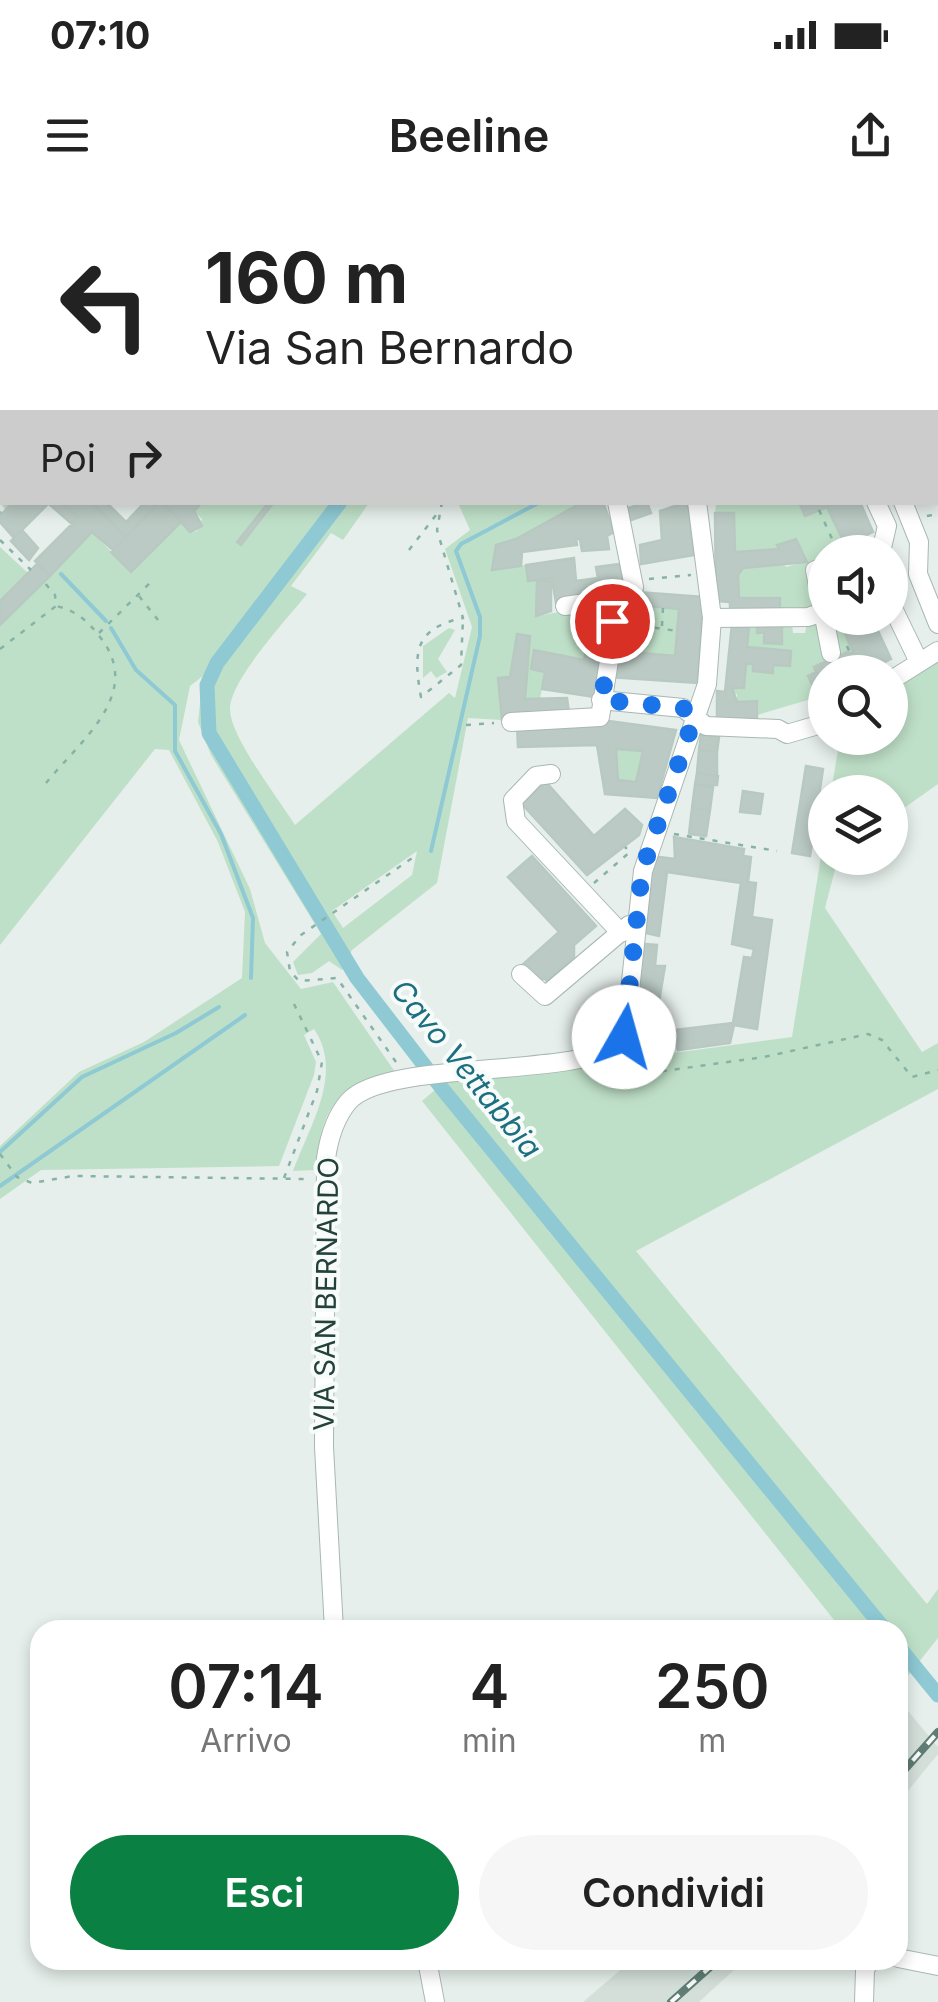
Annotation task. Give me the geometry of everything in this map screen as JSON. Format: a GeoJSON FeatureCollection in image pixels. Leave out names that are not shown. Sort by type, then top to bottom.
{"type":"FeatureCollection","features":[{"type":"Feature","properties":{"kind":"street"},"geometry":{"type":"LineString","coordinates":[[565,606],[619,598],[634,586],[618,505]]}},
{"type":"Feature","properties":{"kind":"street"},"geometry":{"type":"LineString","coordinates":[[619,1046],[626,1027],[642,871],[707,684],[712,618],[697,505]]}},
{"type":"Feature","properties":{"kind":"street"},"geometry":{"type":"LineString","coordinates":[[877,505],[887,526],[884,535]]}},
{"type":"Feature","properties":{"kind":"street"},"geometry":{"type":"LineString","coordinates":[[904,505],[919,542],[918,574],[938,624]]}},
{"type":"Feature","properties":{"kind":"street"},"geometry":{"type":"LineString","coordinates":[[511,722],[600,717],[612,621],[619,598]]}},
{"type":"Feature","properties":{"kind":"street"},"geometry":{"type":"LineString","coordinates":[[712,618],[808,615]]}},
{"type":"Feature","properties":{"kind":"street"},"geometry":{"type":"LineString","coordinates":[[824,635],[831,653]]}},
{"type":"Feature","properties":{"kind":"street"},"geometry":{"type":"LineString","coordinates":[[906,635],[919,662]]}},
{"type":"Feature","properties":{"kind":"street"},"geometry":{"type":"LineString","coordinates":[[908,669],[938,651]]}},
{"type":"Feature","properties":{"kind":"street"},"geometry":{"type":"LineString","coordinates":[[602,700],[683,708],[706,726],[778,728],[787,734],[808,728]]}},
{"type":"Feature","properties":{"kind":"street"},"geometry":{"type":"LineString","coordinates":[[552,774],[536,776],[513,800],[516,821],[621,933]]}},
{"type":"Feature","properties":{"kind":"street"},"geometry":{"type":"LineString","coordinates":[[521,974],[545,996],[638,919]]}},
{"type":"Feature","properties":{"kind":"street","name":"VIA SAN BERNARDO"},"geometry":{"type":"LineString","coordinates":[[333,1620],[324,1447],[326,1180],[330,1137],[350,1100],[384,1082],[610,1052],[619,1046]]}},
{"type":"Feature","properties":{"kind":"street"},"geometry":{"type":"LineString","coordinates":[[908,1960],[938,1966]]}},
{"type":"Feature","properties":{"kind":"street"},"geometry":{"type":"LineString","coordinates":[[429,1970],[435,2002]]}},
{"type":"Feature","properties":{"kind":"street"},"geometry":{"type":"LineString","coordinates":[[864,2002],[865,1970]]}},
{"type":"Feature","properties":{"kind":"path"},"geometry":{"type":"LineString","coordinates":[[409,550],[441,505]]}},
{"type":"Feature","properties":{"kind":"path"},"geometry":{"type":"LineString","coordinates":[[820,510],[831,535]]}},
{"type":"Feature","properties":{"kind":"path"},"geometry":{"type":"LineString","coordinates":[[438,513],[440,543],[463,618],[461,665],[420,697],[417,665],[422,640],[434,626],[463,618]]}},
{"type":"Feature","properties":{"kind":"path"},"geometry":{"type":"LineString","coordinates":[[928,518],[936,515],[938,526]]}},
{"type":"Feature","properties":{"kind":"path"},"geometry":{"type":"LineString","coordinates":[[0,540],[31,570]]}},
{"type":"Feature","properties":{"kind":"path"},"geometry":{"type":"LineString","coordinates":[[632,580],[701,574]]}},
{"type":"Feature","properties":{"kind":"path"},"geometry":{"type":"LineString","coordinates":[[98,634],[154,579]]}},
{"type":"Feature","properties":{"kind":"path"},"geometry":{"type":"LineString","coordinates":[[44,582],[55,595],[56,606]]}},
{"type":"Feature","properties":{"kind":"path"},"geometry":{"type":"LineString","coordinates":[[139,594],[158,620]]}},
{"type":"Feature","properties":{"kind":"path"},"geometry":{"type":"LineString","coordinates":[[46,783],[106,709],[118,686],[117,664],[98,634],[77,613],[56,606]]}},
{"type":"Feature","properties":{"kind":"path"},"geometry":{"type":"LineString","coordinates":[[0,649],[56,606]]}},
{"type":"Feature","properties":{"kind":"path"},"geometry":{"type":"LineString","coordinates":[[662,628],[663,608]]}},
{"type":"Feature","properties":{"kind":"path"},"geometry":{"type":"LineString","coordinates":[[612,621],[677,631]]}},
{"type":"Feature","properties":{"kind":"path"},"geometry":{"type":"LineString","coordinates":[[466,725],[511,722]]}},
{"type":"Feature","properties":{"kind":"path"},"geometry":{"type":"LineString","coordinates":[[656,832],[776,851]]}},
{"type":"Feature","properties":{"kind":"path"},"geometry":{"type":"LineString","coordinates":[[590,900],[595,882],[630,852],[625,847]]}},
{"type":"Feature","properties":{"kind":"path"},"geometry":{"type":"LineString","coordinates":[[413,1080],[337,978],[307,982],[294,978],[288,952],[301,936],[418,854]]}},
{"type":"Feature","properties":{"kind":"path"},"geometry":{"type":"LineString","coordinates":[[284,1178],[317,1090],[322,1062],[294,1004]]}},
{"type":"Feature","properties":{"kind":"path"},"geometry":{"type":"LineString","coordinates":[[619,1046],[638,1069],[649,1073],[764,1058],[868,1034],[882,1040],[912,1077],[938,1070]]}},
{"type":"Feature","properties":{"kind":"path"},"geometry":{"type":"LineString","coordinates":[[0,1154],[23,1182],[73,1176],[326,1180]]}},
{"type":"Feature","properties":{"kind":"shaded area"},"geometry":{"type":"Polygon","coordinates":[[[908,1711],[938,1747],[938,1754],[908,1791],[908,1711]]]}},
{"type":"Feature","properties":{"kind":"shaded area"},"geometry":{"type":"Polygon","coordinates":[[[620,1970],[734,1970],[699,2002],[583,2002],[620,1970]]]}},
{"type":"Feature","properties":{"kind":"green space"},"geometry":{"type":"Polygon","coordinates":[[[200,505],[267,505],[238,542],[240,545],[272,505],[368,505],[343,540],[331,533],[291,586],[307,594],[249,667],[232,698],[230,710],[238,736],[295,825],[449,693],[455,698],[472,627],[445,549],[470,530],[459,505],[579,505],[516,539],[496,545],[492,569],[526,565],[528,580],[537,581],[537,616],[592,606],[584,660],[535,650],[531,669],[545,672],[540,699],[525,699],[530,636],[517,634],[510,677],[498,678],[502,720],[468,718],[437,883],[352,950],[342,970],[329,961],[312,973],[298,975],[293,962],[321,934],[211,755],[198,722],[203,676],[190,686],[179,740],[250,889],[265,943],[301,989],[333,982],[395,1072],[358,1086],[335,1104],[322,1130],[316,1170],[293,1171],[325,1081],[326,1063],[314,1029],[304,1035],[316,1062],[314,1075],[279,1166],[41,1170],[0,1199],[0,1146],[79,1072],[144,1042],[242,978],[245,912],[218,842],[169,750],[155,749],[0,945],[0,625],[92,532],[131,572],[181,523],[190,532],[197,531],[202,519],[194,511],[200,505]],[[417,851],[332,911],[343,928],[412,875],[417,851]]]}},
{"type":"Feature","properties":{"kind":"green space"},"geometry":{"type":"Polygon","coordinates":[[[716,505],[800,505],[805,516],[827,507],[839,535],[808,535],[808,613],[780,614],[779,598],[739,598],[738,575],[743,568],[783,563],[786,567],[806,561],[796,539],[778,545],[779,549],[735,552],[734,513],[715,513],[716,505]]]}},
{"type":"Feature","properties":{"kind":"green space"},"geometry":{"type":"Polygon","coordinates":[[[0,547],[28,573],[0,601],[0,547]]]}},
{"type":"Feature","properties":{"kind":"green space"},"geometry":{"type":"Polygon","coordinates":[[[637,592],[633,620],[645,622],[649,606],[679,609],[675,656],[642,653],[646,630],[631,629],[632,621],[622,619],[625,602],[637,592]]]}},
{"type":"Feature","properties":{"kind":"green space"},"geometry":{"type":"Polygon","coordinates":[[[808,618],[808,635],[846,635],[854,654],[808,655],[808,700],[757,715],[757,702],[737,702],[732,688],[744,687],[746,664],[753,664],[753,671],[772,673],[773,665],[790,665],[791,651],[747,647],[749,626],[757,623],[757,633],[782,643],[782,625],[792,625],[793,633],[805,633],[808,618]]]}},
{"type":"Feature","properties":{"kind":"green space"},"geometry":{"type":"Polygon","coordinates":[[[449,628],[455,630],[438,659],[447,672],[436,678],[431,671],[423,678],[423,646],[449,628]]]}},
{"type":"Feature","properties":{"kind":"green space"},"geometry":{"type":"Polygon","coordinates":[[[938,660],[938,784],[908,805],[908,775],[834,775],[837,755],[908,755],[908,679],[938,660]]]}},
{"type":"Feature","properties":{"kind":"green space"},"geometry":{"type":"Polygon","coordinates":[[[616,749],[643,751],[636,782],[618,780],[616,749]]]}},
{"type":"Feature","properties":{"kind":"green space"},"geometry":{"type":"Polygon","coordinates":[[[818,875],[834,875],[825,908],[922,1052],[938,1043],[938,1089],[636,1251],[927,1604],[938,1589],[938,1638],[908,1676],[908,1620],[834,1620],[422,1101],[450,1077],[610,1055],[636,1058],[792,1037],[818,875]]]}},
{"type":"Feature","properties":{"kind":"building"},"geometry":{"type":"Polygon","coordinates":[[[10,505],[47,505],[14,538],[0,522],[0,516],[10,505]]]}},
{"type":"Feature","properties":{"kind":"building"},"geometry":{"type":"Polygon","coordinates":[[[50,505],[65,505],[79,517],[72,524],[50,505]]]}},
{"type":"Feature","properties":{"kind":"building"},"geometry":{"type":"Polygon","coordinates":[[[65,505],[94,505],[126,537],[113,550],[92,532],[50,576],[35,561],[79,517],[65,505]]]}},
{"type":"Feature","properties":{"kind":"building"},"geometry":{"type":"Polygon","coordinates":[[[94,505],[109,505],[126,522],[142,505],[157,505],[126,537],[94,505]]]}},
{"type":"Feature","properties":{"kind":"building"},"geometry":{"type":"Polygon","coordinates":[[[157,505],[163,505],[182,521],[131,572],[111,552],[157,505]]]}},
{"type":"Feature","properties":{"kind":"building"},"geometry":{"type":"Polygon","coordinates":[[[166,505],[199,505],[194,511],[202,526],[190,532],[166,505]]]}},
{"type":"Feature","properties":{"kind":"building"},"geometry":{"type":"Polygon","coordinates":[[[267,505],[272,505],[241,545],[237,542],[267,505]]]}},
{"type":"Feature","properties":{"kind":"building"},"geometry":{"type":"Polygon","coordinates":[[[578,505],[604,505],[614,532],[607,536],[609,549],[582,551],[580,539],[576,539],[577,545],[522,552],[521,566],[492,570],[496,545],[516,539],[578,505]]]}},
{"type":"Feature","properties":{"kind":"building"},"geometry":{"type":"Polygon","coordinates":[[[648,505],[651,513],[626,522],[622,510],[648,505]]]}},
{"type":"Feature","properties":{"kind":"building"},"geometry":{"type":"Polygon","coordinates":[[[687,505],[694,555],[641,564],[640,545],[662,540],[660,511],[687,505]]]}},
{"type":"Feature","properties":{"kind":"building"},"geometry":{"type":"Polygon","coordinates":[[[800,505],[861,505],[873,532],[840,535],[827,507],[805,516],[800,505]]]}},
{"type":"Feature","properties":{"kind":"building"},"geometry":{"type":"Polygon","coordinates":[[[715,513],[734,513],[735,552],[779,549],[777,545],[796,539],[807,562],[743,568],[738,575],[739,598],[780,598],[780,614],[730,615],[730,602],[716,601],[715,513]]]}},
{"type":"Feature","properties":{"kind":"building"},"geometry":{"type":"Polygon","coordinates":[[[22,530],[38,548],[29,560],[11,541],[22,530]]]}},
{"type":"Feature","properties":{"kind":"building"},"geometry":{"type":"Polygon","coordinates":[[[574,558],[576,581],[598,578],[596,567],[620,564],[623,592],[556,603],[552,578],[528,581],[526,565],[574,558]]]}},
{"type":"Feature","properties":{"kind":"building"},"geometry":{"type":"Polygon","coordinates":[[[37,564],[50,576],[0,625],[0,601],[37,564]]]}},
{"type":"Feature","properties":{"kind":"building"},"geometry":{"type":"Polygon","coordinates":[[[537,581],[551,581],[551,611],[536,616],[537,581]]]}},
{"type":"Feature","properties":{"kind":"building"},"geometry":{"type":"Polygon","coordinates":[[[637,592],[703,597],[697,683],[610,677],[619,628],[646,630],[642,653],[675,656],[679,609],[649,606],[645,622],[632,620],[637,592]]]}},
{"type":"Feature","properties":{"kind":"building"},"geometry":{"type":"Polygon","coordinates":[[[757,623],[782,625],[782,644],[764,643],[764,633],[757,633],[757,623]]]}},
{"type":"Feature","properties":{"kind":"building"},"geometry":{"type":"Polygon","coordinates":[[[732,624],[749,626],[747,647],[791,651],[790,666],[773,665],[773,673],[753,671],[753,664],[746,664],[744,688],[732,688],[737,702],[757,701],[757,720],[717,719],[717,691],[725,692],[732,624]]]}},
{"type":"Feature","properties":{"kind":"building"},"geometry":{"type":"Polygon","coordinates":[[[517,634],[530,636],[525,699],[567,698],[569,713],[502,720],[498,678],[510,677],[517,634]]]}},
{"type":"Feature","properties":{"kind":"building"},"geometry":{"type":"Polygon","coordinates":[[[846,635],[880,635],[889,655],[840,655],[854,654],[846,635]]]}},
{"type":"Feature","properties":{"kind":"building"},"geometry":{"type":"Polygon","coordinates":[[[588,642],[605,644],[595,697],[542,689],[545,672],[531,669],[534,650],[584,660],[588,642]]]}},
{"type":"Feature","properties":{"kind":"building"},"geometry":{"type":"Polygon","coordinates":[[[601,720],[676,730],[657,798],[605,794],[597,745],[518,747],[517,724],[601,720]],[[616,749],[618,780],[636,782],[643,751],[616,749]]]}},
{"type":"Feature","properties":{"kind":"building"},"geometry":{"type":"Polygon","coordinates":[[[701,735],[719,737],[717,752],[699,750],[701,735]]]}},
{"type":"Feature","properties":{"kind":"building"},"geometry":{"type":"Polygon","coordinates":[[[699,750],[717,752],[717,776],[697,773],[699,750]]]}},
{"type":"Feature","properties":{"kind":"building"},"geometry":{"type":"Polygon","coordinates":[[[806,766],[823,769],[822,775],[808,775],[808,856],[792,853],[806,766]]]}},
{"type":"Feature","properties":{"kind":"building"},"geometry":{"type":"Polygon","coordinates":[[[697,773],[718,776],[717,785],[695,785],[697,773]]]}},
{"type":"Feature","properties":{"kind":"building"},"geometry":{"type":"Polygon","coordinates":[[[546,782],[594,836],[625,809],[642,825],[639,835],[587,875],[522,804],[546,782]]]}},
{"type":"Feature","properties":{"kind":"building"},"geometry":{"type":"Polygon","coordinates":[[[695,785],[713,787],[710,810],[692,808],[695,785]]]}},
{"type":"Feature","properties":{"kind":"building"},"geometry":{"type":"Polygon","coordinates":[[[743,791],[763,794],[760,814],[740,812],[743,791]]]}},
{"type":"Feature","properties":{"kind":"building"},"geometry":{"type":"Polygon","coordinates":[[[692,808],[710,810],[706,836],[689,834],[692,808]]]}},
{"type":"Feature","properties":{"kind":"building"},"geometry":{"type":"Polygon","coordinates":[[[674,837],[744,849],[743,856],[751,857],[748,882],[756,883],[752,917],[772,920],[757,1029],[734,1025],[730,1043],[678,1050],[674,1030],[733,1023],[744,957],[752,958],[754,949],[732,944],[741,883],[667,872],[659,936],[646,933],[651,856],[675,859],[674,837]]]}},
{"type":"Feature","properties":{"kind":"building"},"geometry":{"type":"Polygon","coordinates":[[[532,856],[596,926],[574,945],[574,957],[547,981],[544,978],[537,983],[521,966],[559,932],[508,877],[532,856]]]}},
{"type":"Feature","properties":{"kind":"building"},"geometry":{"type":"Polygon","coordinates":[[[644,944],[657,945],[655,966],[665,966],[655,1025],[660,1053],[635,1055],[644,944]]]}},
{"type":"Feature","properties":{"kind":"waterway","name":"Cavo Vettabbia"},"geometry":{"type":"LineString","coordinates":[[338,505],[217,663],[207,685],[209,733],[357,978],[444,1091],[877,1620]]}},
{"type":"Feature","properties":{"kind":"waterway"},"geometry":{"type":"LineString","coordinates":[[431,851],[480,636],[480,617],[456,551],[461,544],[534,505]]}},
{"type":"Feature","properties":{"kind":"waterway"},"geometry":{"type":"LineString","coordinates":[[61,574],[106,621]]}},
{"type":"Feature","properties":{"kind":"waterway"},"geometry":{"type":"LineString","coordinates":[[111,628],[136,670],[175,705],[175,751],[221,834],[253,918],[251,978]]}},
{"type":"Feature","properties":{"kind":"waterway"},"geometry":{"type":"LineString","coordinates":[[0,1152],[82,1077],[176,1033],[219,1007]]}},
{"type":"Feature","properties":{"kind":"waterway"},"geometry":{"type":"LineString","coordinates":[[0,1186],[245,1015]]}},
{"type":"Feature","properties":{"kind":"waterway","name":"Cavo Vettabbia"},"geometry":{"type":"LineString","coordinates":[[908,1658],[938,1695]]}},
{"type":"Feature","properties":{"kind":"railway"},"geometry":{"type":"LineString","coordinates":[[908,1766],[938,1732]]}},
{"type":"Feature","properties":{"kind":"railway"},"geometry":{"type":"LineString","coordinates":[[671,2002],[707,1970]]}},
{"type":"Feature","properties":{"kind":"route"},"geometry":{"type":"LineString","coordinates":[[612,621],[602,700],[683,708],[695,715],[642,871],[624,1037]]}}]}
